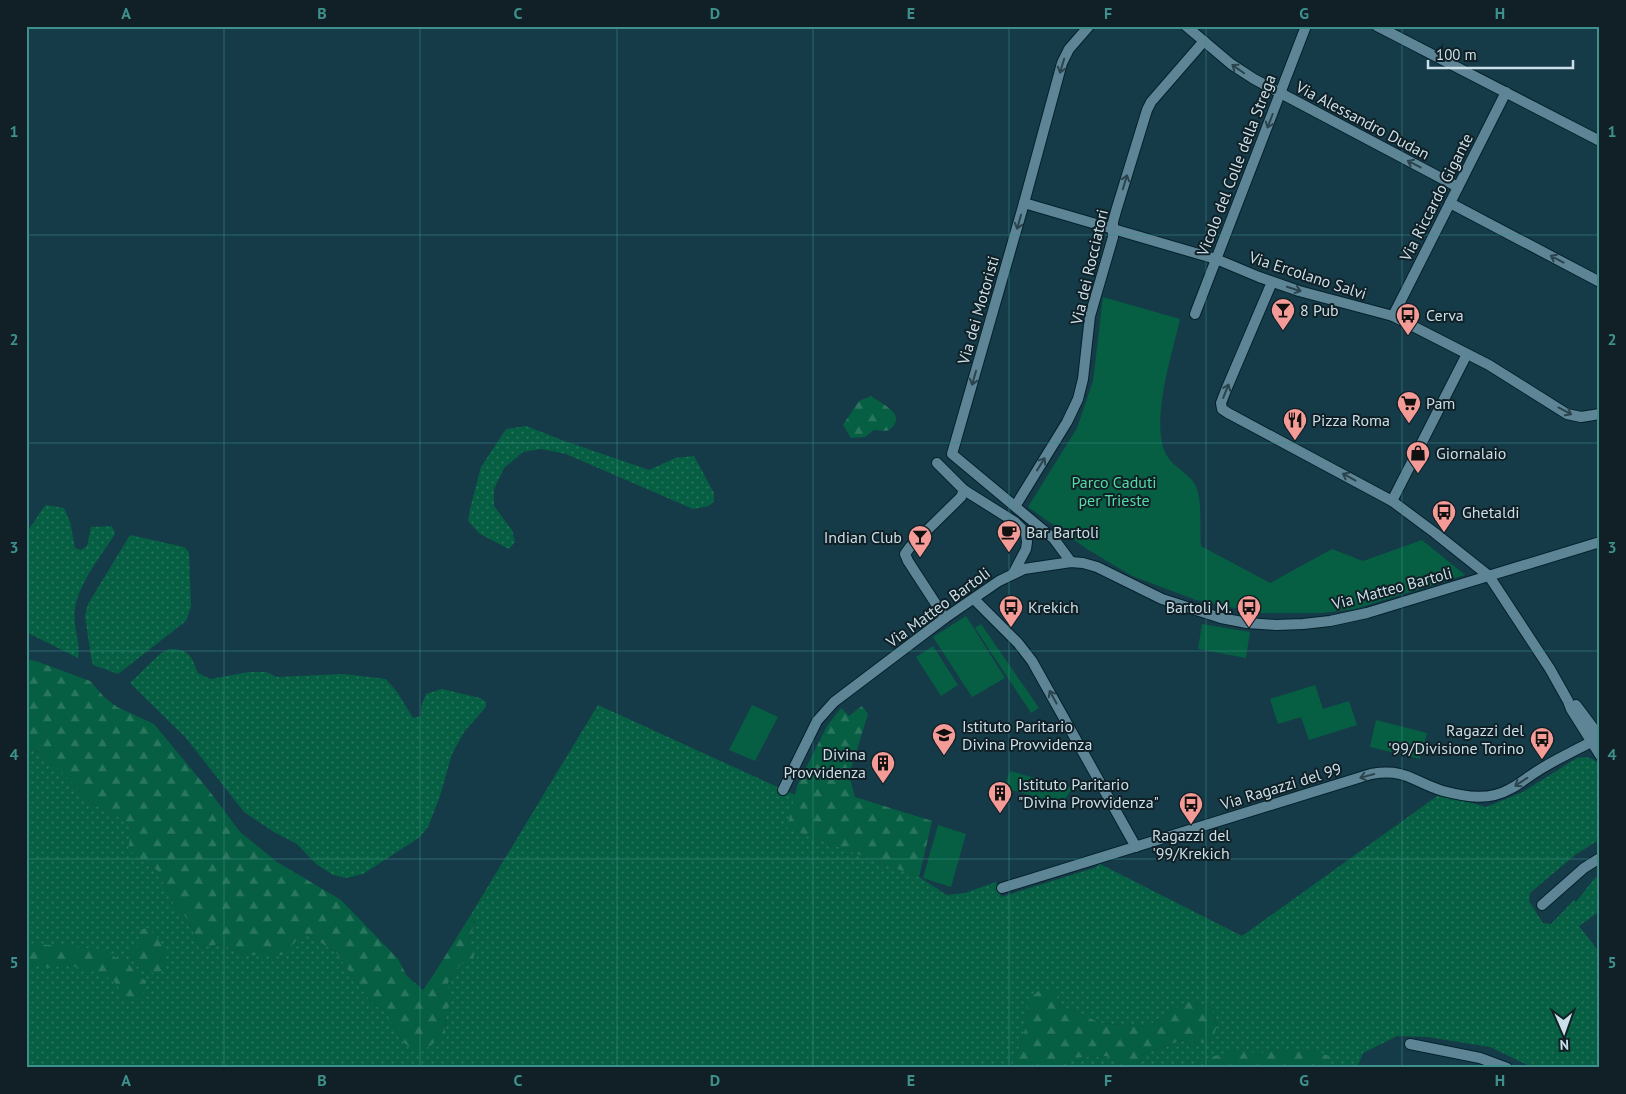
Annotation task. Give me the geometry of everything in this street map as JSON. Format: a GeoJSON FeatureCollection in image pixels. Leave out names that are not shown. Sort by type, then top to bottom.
{"type":"FeatureCollection","features":[{"type":"Feature","properties":{"kind":"street","name":"Via dei Motoristi"},"geometry":{"type":"LineString","coordinates":[[1071,562],[1054,539],[1016,505],[952,454],[1064,57],[1089,26]]}},
{"type":"Feature","properties":{"kind":"street","name":"Via Alessandro Dudan"},"geometry":{"type":"LineString","coordinates":[[1186,26],[1238,69],[1458,186]]}},
{"type":"Feature","properties":{"kind":"street","name":"Vicolo del Colle della Strega"},"geometry":{"type":"LineString","coordinates":[[1195,314],[1306,26]]}},
{"type":"Feature","properties":{"kind":"street"},"geometry":{"type":"LineString","coordinates":[[1377,26],[1600,141]]}},
{"type":"Feature","properties":{"kind":"street","name":"Via dei Rocciatori"},"geometry":{"type":"LineString","coordinates":[[1016,505],[1067,422],[1078,400],[1083,379],[1090,316],[1112,237],[1112,229],[1119,201],[1151,102],[1204,41]]}},
{"type":"Feature","properties":{"kind":"street","name":"Via Riccardo Gigante"},"geometry":{"type":"LineString","coordinates":[[1393,316],[1506,92]]}},
{"type":"Feature","properties":{"kind":"street","name":"Via Ercolano Salvi"},"geometry":{"type":"LineString","coordinates":[[1024,203],[1216,259],[1272,282],[1304,292],[1393,316],[1466,354],[1571,415],[1586,417],[1600,414]]}},
{"type":"Feature","properties":{"kind":"street"},"geometry":{"type":"LineString","coordinates":[[1450,203],[1600,282]]}},
{"type":"Feature","properties":{"kind":"street"},"geometry":{"type":"LineString","coordinates":[[1272,282],[1226,390],[1222,409],[1392,501],[1489,576],[1550,669],[1571,709],[1597,741],[1600,755]]}},
{"type":"Feature","properties":{"kind":"street"},"geometry":{"type":"LineString","coordinates":[[1392,501],[1466,354]]}},
{"type":"Feature","properties":{"kind":"street"},"geometry":{"type":"LineString","coordinates":[[937,463],[964,490],[1015,522],[1026,532],[1026,549],[1013,574]]}},
{"type":"Feature","properties":{"kind":"street"},"geometry":{"type":"LineString","coordinates":[[945,618],[905,554],[960,497],[964,490]]}},
{"type":"Feature","properties":{"kind":"street","name":"Via Matteo Bartoli"},"geometry":{"type":"LineString","coordinates":[[783,790],[817,721],[834,702],[945,618],[999,581],[1024,569],[1071,562],[1084,563],[1097,567],[1146,592],[1228,620],[1256,624],[1303,624],[1349,617],[1600,542]]}},
{"type":"Feature","properties":{"kind":"street"},"geometry":{"type":"LineString","coordinates":[[974,599],[1018,643],[1032,661],[1136,847]]}},
{"type":"Feature","properties":{"kind":"street","name":"Via Ragazzi del 99"},"geometry":{"type":"LineString","coordinates":[[1002,888],[1380,772],[1406,774],[1442,790],[1467,796],[1489,796],[1511,789],[1563,756],[1597,741]]}},
{"type":"Feature","properties":{"kind":"street"},"geometry":{"type":"LineString","coordinates":[[1542,905],[1584,868],[1600,858]]}},
{"type":"Feature","properties":{"kind":"street"},"geometry":{"type":"LineString","coordinates":[[1410,1044],[1480,1058],[1507,1068]]}},
{"type":"Feature","properties":{"kind":"green space","name":"Parco Caduti per Trieste"},"geometry":{"type":"Polygon","coordinates":[[[1103,297],[1180,319],[1164,385],[1160,420],[1161,436],[1166,455],[1196,486],[1200,502],[1201,546],[1270,583],[1332,549],[1363,561],[1422,540],[1465,575],[1355,609],[1322,613],[1259,613],[1196,600],[1132,576],[1087,549],[1028,507],[1077,428],[1093,381],[1103,297]]]}},
{"type":"Feature","properties":{"kind":"green space"},"geometry":{"type":"Polygon","coordinates":[[[871,396],[894,413],[896,418],[895,424],[886,431],[874,430],[865,437],[851,438],[843,425],[859,401],[871,396]]]}},
{"type":"Feature","properties":{"kind":"green space"},"geometry":{"type":"Polygon","coordinates":[[[526,426],[649,470],[675,458],[694,456],[714,493],[714,501],[709,506],[693,509],[566,454],[541,449],[523,452],[504,468],[494,489],[494,506],[512,530],[515,542],[509,549],[480,534],[468,521],[481,467],[506,429],[526,426]]]}},
{"type":"Feature","properties":{"kind":"green space"},"geometry":{"type":"Polygon","coordinates":[[[46,505],[64,508],[70,522],[75,548],[81,550],[87,546],[91,527],[112,526],[115,534],[81,588],[75,608],[78,658],[26,632],[26,531],[46,505]]]}},
{"type":"Feature","properties":{"kind":"green space"},"geometry":{"type":"Polygon","coordinates":[[[130,535],[184,547],[189,552],[191,607],[186,621],[118,674],[93,665],[85,616],[88,604],[130,535]]]}},
{"type":"Feature","properties":{"kind":"green space"},"geometry":{"type":"Polygon","coordinates":[[[966,616],[1005,678],[972,697],[933,637],[966,616]]]}},
{"type":"Feature","properties":{"kind":"green space"},"geometry":{"type":"Polygon","coordinates":[[[981,624],[1039,708],[1031,713],[975,628],[981,624]]]}},
{"type":"Feature","properties":{"kind":"green space"},"geometry":{"type":"Polygon","coordinates":[[[1202,624],[1250,632],[1246,658],[1198,649],[1202,624]]]}},
{"type":"Feature","properties":{"kind":"green space"},"geometry":{"type":"Polygon","coordinates":[[[933,646],[958,685],[941,696],[916,657],[933,646]]]}},
{"type":"Feature","properties":{"kind":"green space"},"geometry":{"type":"Polygon","coordinates":[[[169,649],[186,652],[198,673],[210,679],[249,672],[266,672],[277,677],[343,674],[386,679],[397,692],[413,718],[421,716],[421,707],[426,694],[442,689],[480,698],[486,702],[486,707],[464,732],[452,754],[440,796],[428,827],[420,837],[363,874],[346,878],[333,875],[316,864],[297,844],[274,832],[244,812],[186,738],[130,683],[160,654],[169,649]]]}},
{"type":"Feature","properties":{"kind":"green space"},"geometry":{"type":"Polygon","coordinates":[[[26,659],[90,681],[104,697],[117,707],[154,724],[207,788],[240,832],[277,862],[341,900],[398,959],[407,976],[423,990],[470,916],[475,922],[468,944],[475,951],[473,959],[466,959],[451,975],[447,986],[453,998],[446,1012],[445,1033],[429,1047],[414,1051],[401,1040],[388,1014],[371,1002],[335,951],[304,933],[282,955],[244,955],[221,944],[199,947],[189,920],[176,908],[157,870],[140,860],[128,849],[132,829],[125,820],[91,803],[62,772],[37,751],[26,748],[26,659]]]}},
{"type":"Feature","properties":{"kind":"green space"},"geometry":{"type":"Polygon","coordinates":[[[1315,685],[1323,709],[1349,701],[1357,725],[1309,740],[1301,717],[1278,724],[1270,699],[1315,685]]]}},
{"type":"Feature","properties":{"kind":"green space"},"geometry":{"type":"Polygon","coordinates":[[[598,705],[795,795],[788,828],[919,877],[947,895],[965,893],[996,882],[1001,897],[1097,867],[1098,863],[1242,936],[1440,794],[1486,807],[1523,792],[1577,758],[1591,758],[1600,767],[1600,839],[1575,855],[1530,893],[1529,901],[1543,923],[1551,924],[1574,900],[1576,902],[1594,879],[1600,875],[1600,911],[1579,926],[1600,953],[1600,1068],[1534,1068],[1490,1047],[1428,1037],[1397,1036],[1363,1053],[1357,1068],[1067,1068],[1069,1058],[1107,1056],[1123,1067],[1137,1065],[1145,1053],[1184,1040],[1195,1044],[1211,1040],[1217,1025],[1211,1008],[1190,1001],[1147,1027],[1101,1023],[1061,1006],[1054,991],[1026,1002],[1027,1011],[1023,1036],[1011,1068],[463,1068],[457,1066],[456,1068],[26,1068],[26,748],[37,751],[62,772],[91,803],[125,820],[132,829],[140,860],[157,870],[176,908],[189,920],[199,947],[221,944],[244,955],[304,933],[335,951],[371,1002],[388,1014],[401,1040],[445,1033],[446,1012],[452,998],[447,987],[451,975],[466,959],[468,944],[475,922],[470,916],[598,705]]]}},
{"type":"Feature","properties":{"kind":"green space"},"geometry":{"type":"Polygon","coordinates":[[[752,705],[778,717],[755,761],[729,750],[752,705]]]}},
{"type":"Feature","properties":{"kind":"green space"},"geometry":{"type":"Polygon","coordinates":[[[862,706],[868,714],[849,775],[855,797],[932,821],[919,877],[787,828],[797,786],[827,726],[841,708],[849,716],[862,706]]]}},
{"type":"Feature","properties":{"kind":"green space"},"geometry":{"type":"Polygon","coordinates":[[[1376,720],[1427,733],[1420,759],[1370,747],[1376,720]]]}},
{"type":"Feature","properties":{"kind":"green space"},"geometry":{"type":"Polygon","coordinates":[[[1010,771],[1072,788],[1062,804],[1004,788],[1010,771]]]}},
{"type":"Feature","properties":{"kind":"green space"},"geometry":{"type":"Polygon","coordinates":[[[938,825],[966,834],[951,887],[923,878],[938,825]]]}},
{"type":"Feature","properties":{"kind":"green space"},"geometry":{"type":"Polygon","coordinates":[[[148,928],[160,941],[165,956],[165,969],[155,974],[134,961],[129,951],[139,946],[138,930],[148,928]]]}},
{"type":"Feature","properties":{"kind":"green space"},"geometry":{"type":"Polygon","coordinates":[[[26,943],[97,949],[128,963],[136,974],[146,981],[142,998],[126,1000],[122,997],[120,989],[113,980],[97,972],[67,965],[50,968],[26,965],[26,943]]]}},
{"type":"Feature","properties":{"kind":"green space"},"geometry":{"type":"Polygon","coordinates":[[[1042,988],[1054,991],[1061,1006],[1101,1023],[1147,1027],[1190,1001],[1211,1008],[1217,1026],[1212,1040],[1195,1044],[1183,1040],[1145,1053],[1137,1065],[1123,1067],[1107,1056],[1069,1058],[1067,1068],[1011,1068],[1023,1036],[1027,1011],[1026,1002],[1042,988]]]}},
{"type":"Feature","properties":{"kind":"green space"},"geometry":{"type":"Polygon","coordinates":[[[1312,1049],[1331,1057],[1330,1068],[1197,1068],[1205,1059],[1235,1050],[1256,1053],[1312,1049]]]}},
{"type":"Feature","properties":{"kind":"place","name":"8 Pub"},"geometry":{"type":"Point","coordinates":[1283,331]}},
{"type":"Feature","properties":{"kind":"place","name":"Cerva"},"geometry":{"type":"Point","coordinates":[1408,336]}},
{"type":"Feature","properties":{"kind":"place","name":"Pam"},"geometry":{"type":"Point","coordinates":[1409,424]}},
{"type":"Feature","properties":{"kind":"place","name":"Pizza Roma"},"geometry":{"type":"Point","coordinates":[1295,441]}},
{"type":"Feature","properties":{"kind":"place","name":"Giornalaio"},"geometry":{"type":"Point","coordinates":[1418,474]}},
{"type":"Feature","properties":{"kind":"place","name":"Ghetaldi"},"geometry":{"type":"Point","coordinates":[1444,533]}},
{"type":"Feature","properties":{"kind":"place","name":"Bar Bartoli"},"geometry":{"type":"Point","coordinates":[1009,553]}},
{"type":"Feature","properties":{"kind":"place","name":"Indian Club"},"geometry":{"type":"Point","coordinates":[920,558]}},
{"type":"Feature","properties":{"kind":"place","name":"Krekich"},"geometry":{"type":"Point","coordinates":[1011,628]}},
{"type":"Feature","properties":{"kind":"place","name":"Bartoli M."},"geometry":{"type":"Point","coordinates":[1249,628]}},
{"type":"Feature","properties":{"kind":"place","name":"Istituto Paritario Divina Provvidenza"},"geometry":{"type":"Point","coordinates":[944,756]}},
{"type":"Feature","properties":{"kind":"place","name":"Ragazzi del '99/Divisione Torino"},"geometry":{"type":"Point","coordinates":[1542,760]}},
{"type":"Feature","properties":{"kind":"place","name":"Divina Provvidenza"},"geometry":{"type":"Point","coordinates":[883,784]}},
{"type":"Feature","properties":{"kind":"place","name":"Istituto Paritario \"Divina Provvidenza\""},"geometry":{"type":"Point","coordinates":[1000,814]}},
{"type":"Feature","properties":{"kind":"place","name":"Ragazzi del '99/Krekich"},"geometry":{"type":"Point","coordinates":[1191,825]}}]}
